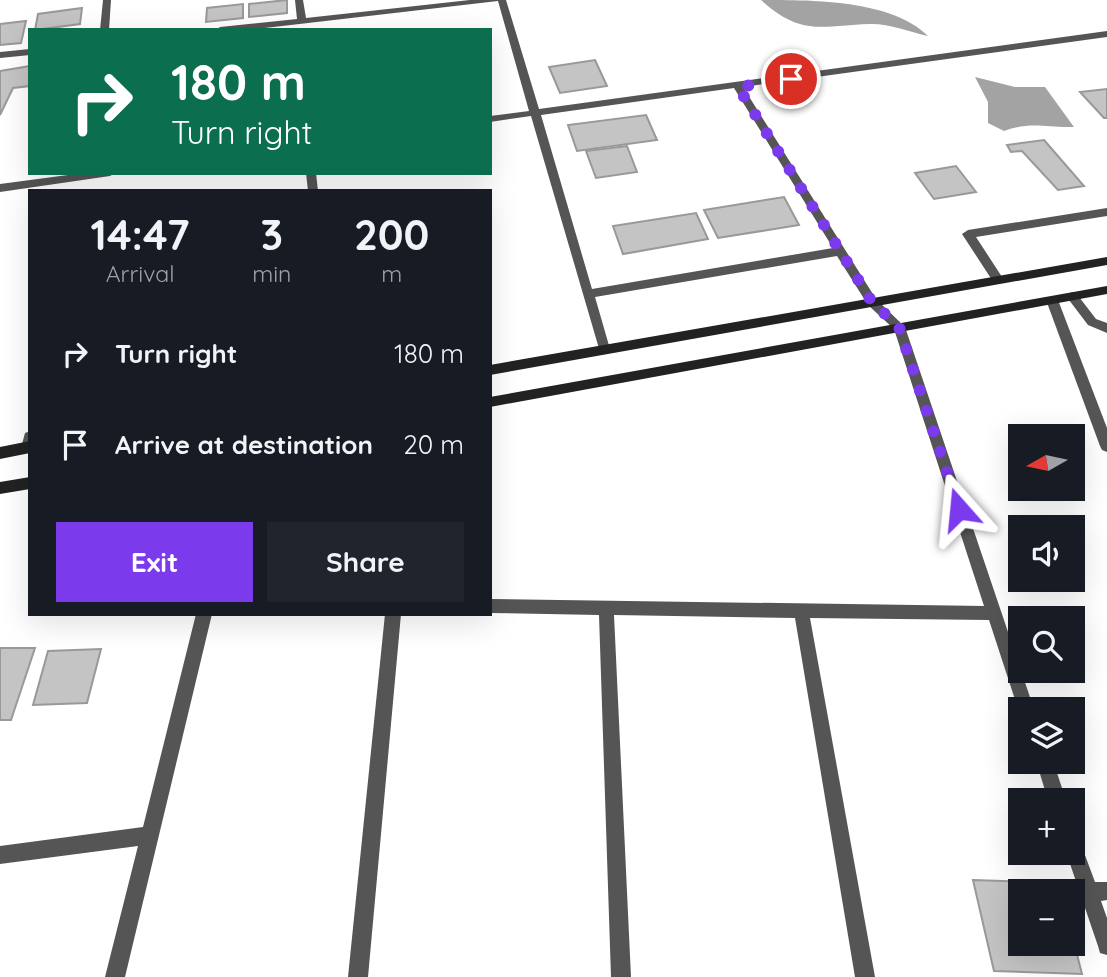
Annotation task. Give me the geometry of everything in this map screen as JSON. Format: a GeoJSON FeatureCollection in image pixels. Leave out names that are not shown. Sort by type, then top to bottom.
{"type":"FeatureCollection","features":[{"type":"Feature","properties":{"kind":"main road"},"geometry":{"type":"LineString","coordinates":[[492,370],[1107,261]]}},
{"type":"Feature","properties":{"kind":"main road"},"geometry":{"type":"LineString","coordinates":[[492,402],[1107,290]]}},
{"type":"Feature","properties":{"kind":"main road"},"geometry":{"type":"LineString","coordinates":[[0,453],[28,444]]}},
{"type":"Feature","properties":{"kind":"main road"},"geometry":{"type":"LineString","coordinates":[[0,488],[28,483]]}},
{"type":"Feature","properties":{"kind":"street"},"geometry":{"type":"LineString","coordinates":[[104,28],[107,0]]}},
{"type":"Feature","properties":{"kind":"street"},"geometry":{"type":"LineString","coordinates":[[299,0],[302,20]]}},
{"type":"Feature","properties":{"kind":"street"},"geometry":{"type":"LineString","coordinates":[[236,28],[494,0]]}},
{"type":"Feature","properties":{"kind":"street"},"geometry":{"type":"LineString","coordinates":[[502,0],[604,349]]}},
{"type":"Feature","properties":{"kind":"street"},"geometry":{"type":"LineString","coordinates":[[492,119],[738,87],[1107,34]]}},
{"type":"Feature","properties":{"kind":"street"},"geometry":{"type":"LineString","coordinates":[[0,55],[28,51]]}},
{"type":"Feature","properties":{"kind":"street"},"geometry":{"type":"LineString","coordinates":[[738,87],[872,302],[899,327],[1022,697]]}},
{"type":"Feature","properties":{"kind":"street"},"geometry":{"type":"LineString","coordinates":[[0,188],[76,176]]}},
{"type":"Feature","properties":{"kind":"street"},"geometry":{"type":"LineString","coordinates":[[998,280],[968,234],[1107,212]]}},
{"type":"Feature","properties":{"kind":"street"},"geometry":{"type":"LineString","coordinates":[[588,294],[840,251]]}},
{"type":"Feature","properties":{"kind":"street"},"geometry":{"type":"LineString","coordinates":[[1072,296],[1092,322],[1107,328]]}},
{"type":"Feature","properties":{"kind":"street"},"geometry":{"type":"LineString","coordinates":[[1052,300],[1107,446]]}},
{"type":"Feature","properties":{"kind":"street"},"geometry":{"type":"LineString","coordinates":[[492,606],[993,613]]}},
{"type":"Feature","properties":{"kind":"street"},"geometry":{"type":"LineString","coordinates":[[606,607],[621,977]]}},
{"type":"Feature","properties":{"kind":"street"},"geometry":{"type":"LineString","coordinates":[[801,609],[864,977]]}},
{"type":"Feature","properties":{"kind":"street"},"geometry":{"type":"LineString","coordinates":[[115,977],[204,616]]}},
{"type":"Feature","properties":{"kind":"street"},"geometry":{"type":"LineString","coordinates":[[358,977],[393,616]]}},
{"type":"Feature","properties":{"kind":"street"},"geometry":{"type":"LineString","coordinates":[[0,855],[151,835]]}},
{"type":"Feature","properties":{"kind":"street"},"geometry":{"type":"LineString","coordinates":[[1084,865],[1098,892],[1107,946]]}},
{"type":"Feature","properties":{"kind":"shaded area"},"geometry":{"type":"Polygon","coordinates":[[[761,0],[851,4],[894,15],[913,24],[928,36],[876,24],[824,27],[800,24],[761,0]]]}},
{"type":"Feature","properties":{"kind":"shaded area"},"geometry":{"type":"Polygon","coordinates":[[[975,77],[1015,87],[1045,87],[1074,127],[1031,126],[1004,131],[988,123],[988,102],[975,77]]]}},
{"type":"Feature","properties":{"kind":"building"},"geometry":{"type":"Polygon","coordinates":[[[287,0],[287,13],[249,17],[249,4],[287,0]]]}},
{"type":"Feature","properties":{"kind":"building"},"geometry":{"type":"Polygon","coordinates":[[[243,4],[243,18],[206,22],[207,8],[243,4]]]}},
{"type":"Feature","properties":{"kind":"building"},"geometry":{"type":"Polygon","coordinates":[[[82,8],[80,24],[35,28],[38,14],[82,8]]]}},
{"type":"Feature","properties":{"kind":"building"},"geometry":{"type":"Polygon","coordinates":[[[26,21],[21,43],[0,45],[0,24],[26,21]]]}},
{"type":"Feature","properties":{"kind":"building"},"geometry":{"type":"Polygon","coordinates":[[[595,60],[607,86],[560,93],[549,67],[595,60]]]}},
{"type":"Feature","properties":{"kind":"building"},"geometry":{"type":"Polygon","coordinates":[[[28,66],[28,86],[13,88],[0,115],[0,71],[28,66]]]}},
{"type":"Feature","properties":{"kind":"building"},"geometry":{"type":"Polygon","coordinates":[[[1107,89],[1107,118],[1104,118],[1080,92],[1107,89]]]}},
{"type":"Feature","properties":{"kind":"building"},"geometry":{"type":"Polygon","coordinates":[[[646,115],[657,140],[577,151],[568,125],[646,115]]]}},
{"type":"Feature","properties":{"kind":"building"},"geometry":{"type":"Polygon","coordinates":[[[1044,140],[1084,186],[1058,190],[1022,151],[1011,152],[1007,145],[1044,140]]]}},
{"type":"Feature","properties":{"kind":"building"},"geometry":{"type":"Polygon","coordinates":[[[627,146],[637,172],[596,178],[586,151],[627,146]]]}},
{"type":"Feature","properties":{"kind":"building"},"geometry":{"type":"Polygon","coordinates":[[[956,166],[976,192],[934,199],[915,173],[956,166]]]}},
{"type":"Feature","properties":{"kind":"building"},"geometry":{"type":"Polygon","coordinates":[[[784,197],[799,225],[718,238],[704,210],[784,197]]]}},
{"type":"Feature","properties":{"kind":"building"},"geometry":{"type":"Polygon","coordinates":[[[696,213],[708,239],[623,254],[613,226],[696,213]]]}},
{"type":"Feature","properties":{"kind":"building"},"geometry":{"type":"Polygon","coordinates":[[[0,648],[35,648],[11,720],[0,720],[0,648]]]}},
{"type":"Feature","properties":{"kind":"building"},"geometry":{"type":"Polygon","coordinates":[[[101,649],[87,703],[33,705],[48,651],[101,649]]]}},
{"type":"Feature","properties":{"kind":"building"},"geometry":{"type":"Polygon","coordinates":[[[973,880],[1008,881],[1008,956],[1077,956],[1082,974],[994,971],[973,880]]]}},
{"type":"Feature","properties":{"kind":"route"},"geometry":{"type":"LineString","coordinates":[[791,79],[738,87],[872,302],[899,327],[959,509]]}}]}
